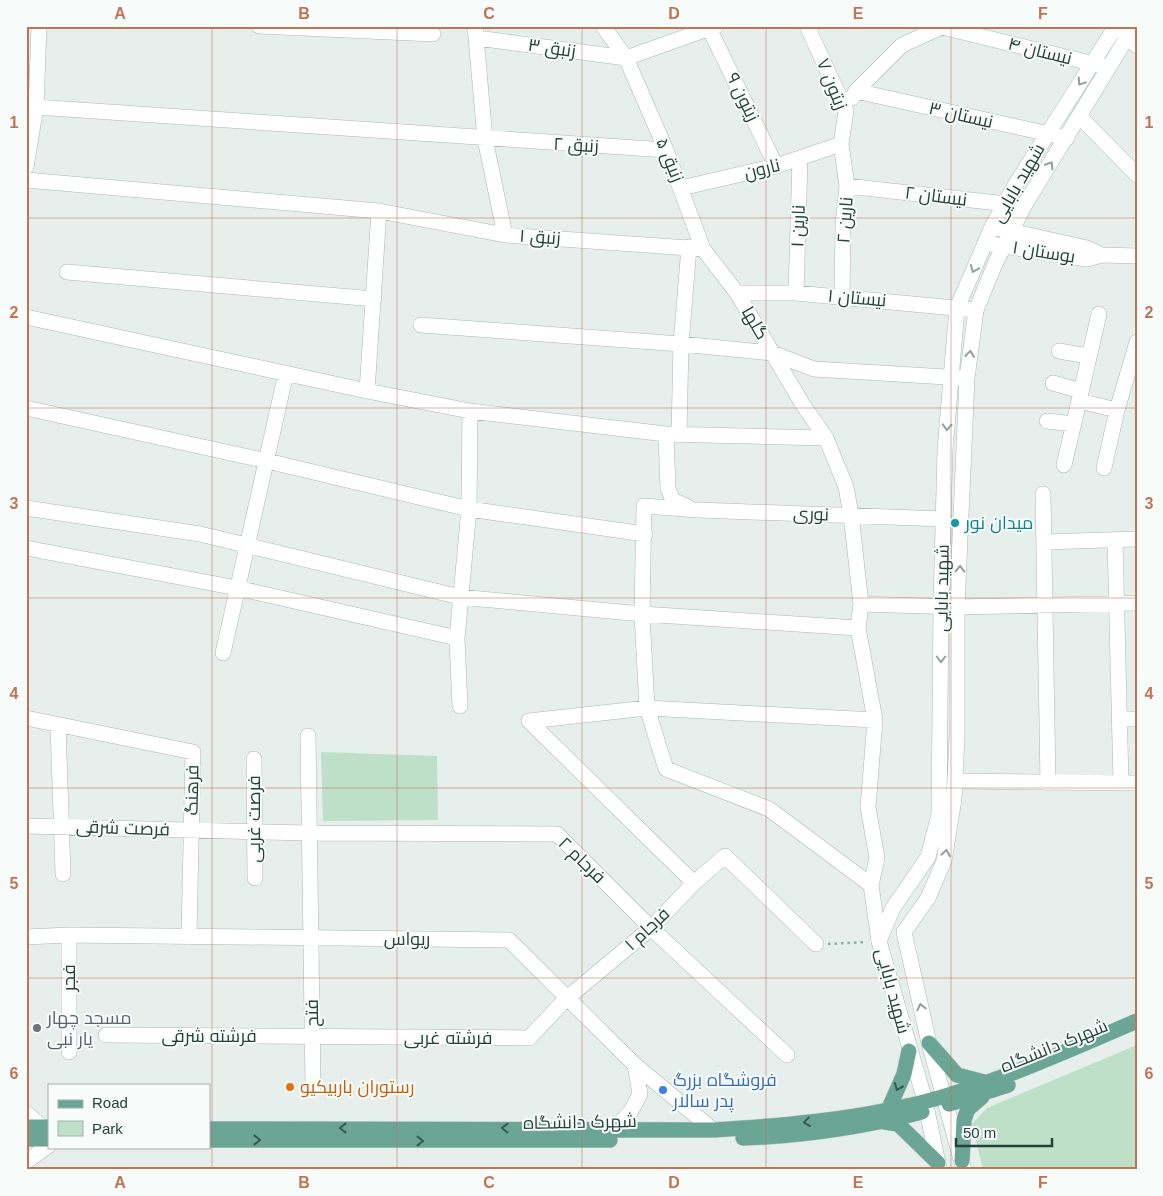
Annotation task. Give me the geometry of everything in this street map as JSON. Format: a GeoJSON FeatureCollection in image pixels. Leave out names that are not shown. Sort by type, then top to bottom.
{"type":"FeatureCollection","features":[{"type":"Feature","properties":{"kind":"main road"},"geometry":{"type":"LineString","coordinates":[[210,1129],[474,1128],[613,1131],[713,1130],[762,1127],[846,1117],[886,1116],[986,1088],[1137,1021]]}},
{"type":"Feature","properties":{"kind":"main road","name":"شهرک دانشگاه"},"geometry":{"type":"LineString","coordinates":[[986,1088],[1137,1033]]}},
{"type":"Feature","properties":{"kind":"main road"},"geometry":{"type":"LineString","coordinates":[[929,1043],[957,1075],[986,1088]]}},
{"type":"Feature","properties":{"kind":"main road"},"geometry":{"type":"LineString","coordinates":[[886,1116],[904,1074],[909,1051]]}},
{"type":"Feature","properties":{"kind":"main road"},"geometry":{"type":"LineString","coordinates":[[963,1165],[964,1120],[968,1109],[986,1088]]}},
{"type":"Feature","properties":{"kind":"main road"},"geometry":{"type":"LineString","coordinates":[[886,1116],[898,1124],[938,1166]]}},
{"type":"Feature","properties":{"kind":"main road","name":"شهرک دانشگاه"},"geometry":{"type":"LineString","coordinates":[[210,1140],[560,1142],[772,1137],[886,1116]]}},
{"type":"Feature","properties":{"kind":"main road"},"geometry":{"type":"LineString","coordinates":[[26,1127],[47,1132]]}},
{"type":"Feature","properties":{"kind":"main road"},"geometry":{"type":"LineString","coordinates":[[26,1139],[47,1132]]}},
{"type":"Feature","properties":{"kind":"street"},"geometry":{"type":"LineString","coordinates":[[26,167],[36,107],[39,26]]}},
{"type":"Feature","properties":{"kind":"street"},"geometry":{"type":"LineString","coordinates":[[259,26],[433,34]]}},
{"type":"Feature","properties":{"kind":"street","name":"زنبق ۵"},"geometry":{"type":"LineString","coordinates":[[603,26],[626,58],[666,150],[681,188],[696,248],[737,293]]}},
{"type":"Feature","properties":{"kind":"street","name":"زیتون ۷"},"geometry":{"type":"LineString","coordinates":[[807,26],[846,110],[841,144]]}},
{"type":"Feature","properties":{"kind":"street"},"geometry":{"type":"LineString","coordinates":[[626,58],[711,27]]}},
{"type":"Feature","properties":{"kind":"street","name":"زیتون ۹"},"geometry":{"type":"LineString","coordinates":[[711,27],[776,166]]}},
{"type":"Feature","properties":{"kind":"street"},"geometry":{"type":"LineString","coordinates":[[846,110],[856,91],[902,45],[943,27]]}},
{"type":"Feature","properties":{"kind":"street","name":"نیستان ۴"},"geometry":{"type":"LineString","coordinates":[[943,27],[1110,68]]}},
{"type":"Feature","properties":{"kind":"street"},"geometry":{"type":"LineString","coordinates":[[476,32],[486,139],[505,235]]}},
{"type":"Feature","properties":{"kind":"street","name":"زنبق ۳"},"geometry":{"type":"LineString","coordinates":[[476,32],[626,58]]}},
{"type":"Feature","properties":{"kind":"street","name":"شهید بابایی"},"geometry":{"type":"LineString","coordinates":[[938,1166],[925,1106],[879,942],[893,908],[928,857],[939,815],[941,607],[944,519],[950,377],[957,308],[992,227],[1046,134],[1093,64],[1126,33]]}},
{"type":"Feature","properties":{"kind":"street","name":"شهید بابایی"},"geometry":{"type":"LineString","coordinates":[[963,1165],[929,1043],[904,932],[928,898],[944,861],[956,781],[957,607],[967,378],[976,310],[1011,230],[1110,68],[1126,33]]}},
{"type":"Feature","properties":{"kind":"street","name":"نیستان ۳"},"geometry":{"type":"LineString","coordinates":[[856,91],[1067,138]]}},
{"type":"Feature","properties":{"kind":"street","name":"زنبق ۲"},"geometry":{"type":"LineString","coordinates":[[36,107],[666,150]]}},
{"type":"Feature","properties":{"kind":"street"},"geometry":{"type":"LineString","coordinates":[[1080,117],[1137,175]]}},
{"type":"Feature","properties":{"kind":"street","name":"نارون"},"geometry":{"type":"LineString","coordinates":[[681,188],[776,166],[841,144]]}},
{"type":"Feature","properties":{"kind":"street","name":"نارین ۲"},"geometry":{"type":"LineString","coordinates":[[841,144],[847,186],[843,226],[842,296]]}},
{"type":"Feature","properties":{"kind":"street","name":"نارین ۱"},"geometry":{"type":"LineString","coordinates":[[796,293],[800,159]]}},
{"type":"Feature","properties":{"kind":"street","name":"زنبق ۱"},"geometry":{"type":"LineString","coordinates":[[26,180],[379,211],[505,235],[696,248]]}},
{"type":"Feature","properties":{"kind":"street","name":"نیستان ۲"},"geometry":{"type":"LineString","coordinates":[[847,186],[1024,206]]}},
{"type":"Feature","properties":{"kind":"street"},"geometry":{"type":"LineString","coordinates":[[367,391],[379,211]]}},
{"type":"Feature","properties":{"kind":"street","name":"بوستان ۱"},"geometry":{"type":"LineString","coordinates":[[992,227],[1088,248],[1102,255]]}},
{"type":"Feature","properties":{"kind":"street","name":"بوستان ۱"},"geometry":{"type":"LineString","coordinates":[[985,243],[1087,259],[1102,255],[1137,256]]}},
{"type":"Feature","properties":{"kind":"street"},"geometry":{"type":"LineString","coordinates":[[685,508],[673,500],[668,489],[682,344],[696,248]]}},
{"type":"Feature","properties":{"kind":"street"},"geometry":{"type":"LineString","coordinates":[[67,272],[374,299]]}},
{"type":"Feature","properties":{"kind":"street","name":"نیستان ۱"},"geometry":{"type":"LineString","coordinates":[[737,293],[796,293],[842,296],[976,310]]}},
{"type":"Feature","properties":{"kind":"street","name":"گلها"},"geometry":{"type":"LineString","coordinates":[[737,293],[772,353],[826,438],[846,487],[861,604],[858,628],[875,720],[868,807],[877,858],[872,885],[879,942]]}},
{"type":"Feature","properties":{"kind":"street"},"geometry":{"type":"LineString","coordinates":[[1064,465],[1088,356],[1100,314]]}},
{"type":"Feature","properties":{"kind":"street"},"geometry":{"type":"LineString","coordinates":[[26,316],[286,374],[470,411],[673,434],[826,438]]}},
{"type":"Feature","properties":{"kind":"street"},"geometry":{"type":"LineString","coordinates":[[422,325],[682,344],[772,353],[814,369],[967,378]]}},
{"type":"Feature","properties":{"kind":"street"},"geometry":{"type":"LineString","coordinates":[[1104,468],[1117,410],[1134,362],[1137,342]]}},
{"type":"Feature","properties":{"kind":"street"},"geometry":{"type":"LineString","coordinates":[[1059,351],[1088,356]]}},
{"type":"Feature","properties":{"kind":"street"},"geometry":{"type":"LineString","coordinates":[[223,653],[286,374]]}},
{"type":"Feature","properties":{"kind":"street"},"geometry":{"type":"LineString","coordinates":[[1053,383],[1117,410]]}},
{"type":"Feature","properties":{"kind":"street"},"geometry":{"type":"LineString","coordinates":[[26,408],[266,461],[469,509],[645,534],[642,614],[647,708],[666,769],[769,809],[872,885]]}},
{"type":"Feature","properties":{"kind":"street"},"geometry":{"type":"LineString","coordinates":[[460,706],[457,638],[469,509],[470,411]]}},
{"type":"Feature","properties":{"kind":"street"},"geometry":{"type":"LineString","coordinates":[[1047,421],[1074,424]]}},
{"type":"Feature","properties":{"kind":"street"},"geometry":{"type":"LineString","coordinates":[[1043,494],[1048,783]]}},
{"type":"Feature","properties":{"kind":"street","name":"نوری"},"geometry":{"type":"LineString","coordinates":[[645,534],[644,506],[944,519]]}},
{"type":"Feature","properties":{"kind":"street"},"geometry":{"type":"LineString","coordinates":[[26,508],[200,534],[247,544],[460,598],[642,614],[858,628]]}},
{"type":"Feature","properties":{"kind":"street"},"geometry":{"type":"LineString","coordinates":[[1044,542],[1137,539]]}},
{"type":"Feature","properties":{"kind":"street"},"geometry":{"type":"LineString","coordinates":[[1115,540],[1121,783]]}},
{"type":"Feature","properties":{"kind":"street"},"geometry":{"type":"LineString","coordinates":[[26,548],[237,588],[457,638]]}},
{"type":"Feature","properties":{"kind":"street"},"geometry":{"type":"LineString","coordinates":[[861,604],[957,607],[1137,603]]}},
{"type":"Feature","properties":{"kind":"street"},"geometry":{"type":"LineString","coordinates":[[694,883],[529,721],[647,708],[875,720]]}},
{"type":"Feature","properties":{"kind":"street","name":"فرهنگ"},"geometry":{"type":"LineString","coordinates":[[26,718],[193,752],[189,937]]}},
{"type":"Feature","properties":{"kind":"street"},"geometry":{"type":"LineString","coordinates":[[58,725],[63,874]]}},
{"type":"Feature","properties":{"kind":"street"},"geometry":{"type":"LineString","coordinates":[[308,736],[309,833]]}},
{"type":"Feature","properties":{"kind":"street","name":"فرصت غربی"},"geometry":{"type":"LineString","coordinates":[[254,759],[255,878]]}},
{"type":"Feature","properties":{"kind":"street"},"geometry":{"type":"LineString","coordinates":[[956,781],[1137,783]]}},
{"type":"Feature","properties":{"kind":"street","name":"فرصت شرقی"},"geometry":{"type":"LineString","coordinates":[[26,826],[309,833]]}},
{"type":"Feature","properties":{"kind":"street","name":"فرجام ۲"},"geometry":{"type":"LineString","coordinates":[[309,833],[557,834],[651,928],[787,1055]]}},
{"type":"Feature","properties":{"kind":"street","name":"فتح"},"geometry":{"type":"LineString","coordinates":[[309,833],[313,1087]]}},
{"type":"Feature","properties":{"kind":"street","name":"فرجام ۱"},"geometry":{"type":"LineString","coordinates":[[566,999],[651,928],[694,883],[724,856],[816,944]]}},
{"type":"Feature","properties":{"kind":"street","name":"ریواس"},"geometry":{"type":"LineString","coordinates":[[26,937],[69,935],[509,940],[566,999],[635,1065],[713,1130]]}},
{"type":"Feature","properties":{"kind":"street","name":"فجر"},"geometry":{"type":"LineString","coordinates":[[69,935],[69,1052]]}},
{"type":"Feature","properties":{"kind":"street","name":"فرشته غربی"},"geometry":{"type":"LineString","coordinates":[[312,1037],[528,1038],[566,999]]}},
{"type":"Feature","properties":{"kind":"street","name":"فرشته شرقی"},"geometry":{"type":"LineString","coordinates":[[106,1035],[312,1037]]}},
{"type":"Feature","properties":{"kind":"street"},"geometry":{"type":"LineString","coordinates":[[613,1131],[631,1111],[640,1094],[635,1065]]}},
{"type":"Feature","properties":{"kind":"street"},"geometry":{"type":"LineString","coordinates":[[26,1113],[47,1132]]}},
{"type":"Feature","properties":{"kind":"street"},"geometry":{"type":"LineString","coordinates":[[26,1162],[48,1146]]}},
{"type":"Feature","properties":{"kind":"path"},"geometry":{"type":"LineString","coordinates":[[816,944],[879,942]]}},
{"type":"Feature","properties":{"kind":"green space"},"geometry":{"type":"Polygon","coordinates":[[[321,752],[437,756],[438,820],[323,821],[321,752]]]}},
{"type":"Feature","properties":{"kind":"green space"},"geometry":{"type":"Polygon","coordinates":[[[1137,1045],[1137,1170],[983,1170],[972,1124],[987,1108],[1137,1045]]]}},
{"type":"Feature","properties":{"kind":"place","name":"میدان نور"},"geometry":{"type":"Point","coordinates":[955,523]}},
{"type":"Feature","properties":{"kind":"place","name":"مسجد چهار یار نبی"},"geometry":{"type":"Point","coordinates":[37,1028]}},
{"type":"Feature","properties":{"kind":"place","name":"رستوران باربیکیو"},"geometry":{"type":"Point","coordinates":[290,1087]}},
{"type":"Feature","properties":{"kind":"place","name":"فروشگاه بزرگ پدر سالار"},"geometry":{"type":"Point","coordinates":[663,1090]}}]}
